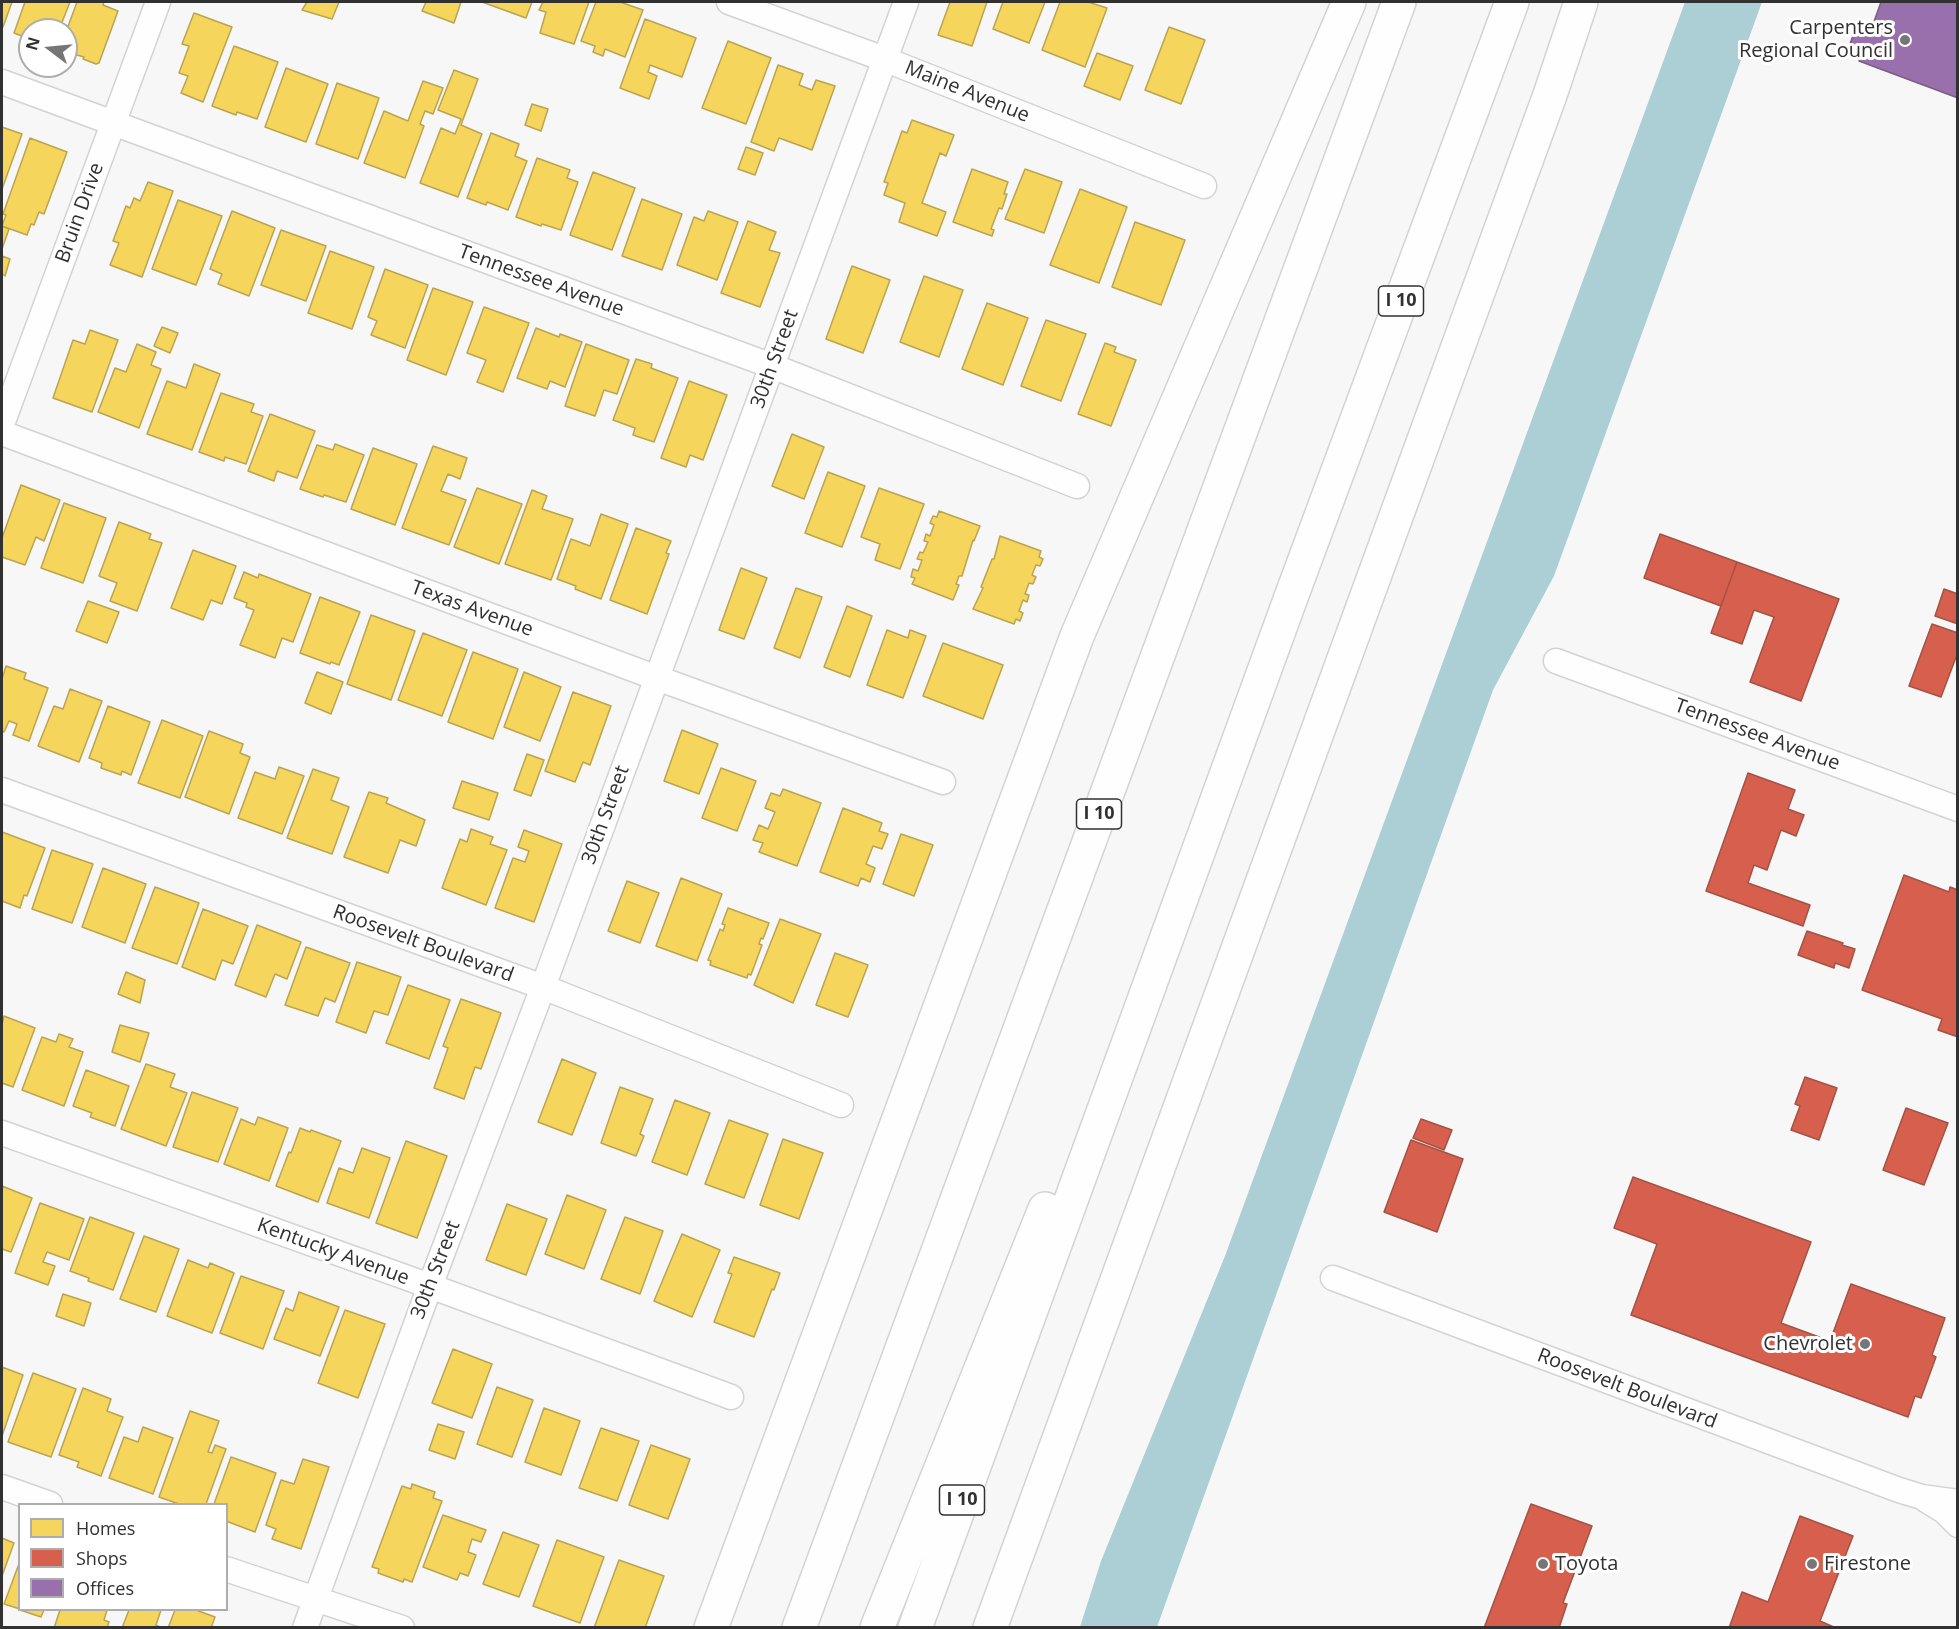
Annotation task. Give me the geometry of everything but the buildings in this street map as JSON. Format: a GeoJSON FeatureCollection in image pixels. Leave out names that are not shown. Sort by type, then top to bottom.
{"type":"FeatureCollection","features":[{"type":"Feature","properties":{"kind":"highway"},"geometry":{"type":"LineString","coordinates":[[711,1628],[1077,636],[1349,2]]}},
{"type":"Feature","properties":{"kind":"highway","name":"I 10"},"geometry":{"type":"LineString","coordinates":[[799,1628],[1399,2]]}},
{"type":"Feature","properties":{"kind":"highway","name":"I 10"},"geometry":{"type":"LineString","coordinates":[[915,1628],[1290,600],[1512,2]]}},
{"type":"Feature","properties":{"kind":"highway"},"geometry":{"type":"LineString","coordinates":[[990,1628],[1546,106],[1581,2]]}},
{"type":"Feature","properties":{"kind":"highway"},"geometry":{"type":"LineString","coordinates":[[877,1628],[1290,600]]}},
{"type":"Feature","properties":{"kind":"street","name":"Bruin Drive"},"geometry":{"type":"LineString","coordinates":[[2,424],[158,2]]}},
{"type":"Feature","properties":{"kind":"street","name":"Maine Avenue"},"geometry":{"type":"LineString","coordinates":[[729,2],[884,59],[1204,186]]}},
{"type":"Feature","properties":{"kind":"street","name":"30th Street"},"geometry":{"type":"LineString","coordinates":[[305,1628],[906,2]]}},
{"type":"Feature","properties":{"kind":"street","name":"Tennessee Avenue"},"geometry":{"type":"LineString","coordinates":[[2,82],[772,366],[1077,486]]}},
{"type":"Feature","properties":{"kind":"street","name":"Texas Avenue"},"geometry":{"type":"LineString","coordinates":[[2,433],[657,678],[944,782]]}},
{"type":"Feature","properties":{"kind":"street","name":"Tennessee Avenue"},"geometry":{"type":"LineString","coordinates":[[1556,661],[1958,809]]}},
{"type":"Feature","properties":{"kind":"street","name":"Roosevelt Boulevard"},"geometry":{"type":"LineString","coordinates":[[2,790],[543,987],[841,1105]]}},
{"type":"Feature","properties":{"kind":"street","name":"Kentucky Avenue"},"geometry":{"type":"LineString","coordinates":[[2,1133],[430,1286],[731,1397]]}},
{"type":"Feature","properties":{"kind":"street","name":"Roosevelt Boulevard"},"geometry":{"type":"LineString","coordinates":[[1333,1278],[1922,1497],[1944,1510],[1958,1525]]}},
{"type":"Feature","properties":{"kind":"street"},"geometry":{"type":"LineString","coordinates":[[2,1486],[47,1503]]}},
{"type":"Feature","properties":{"kind":"street","name":"Roosevelt Boulevard"},"geometry":{"type":"LineString","coordinates":[[1922,1497],[1958,1502]]}},
{"type":"Feature","properties":{"kind":"street"},"geometry":{"type":"LineString","coordinates":[[228,1570],[402,1628]]}},
{"type":"Feature","properties":{"kind":"water"},"geometry":{"type":"Polygon","coordinates":[[[1685,2],[1762,2],[1554,576],[1493,690],[1157,1627],[1080,1627],[1101,1561],[1225,1256],[1685,2]]]}},
{"type":"Feature","properties":{"kind":"place","name":"Carpenters Regional Council"},"geometry":{"type":"Point","coordinates":[1905,40]}},
{"type":"Feature","properties":{"kind":"place","name":"Chevrolet"},"geometry":{"type":"Point","coordinates":[1865,1344]}},
{"type":"Feature","properties":{"kind":"place","name":"Toyota"},"geometry":{"type":"Point","coordinates":[1543,1564]}},
{"type":"Feature","properties":{"kind":"place","name":"Firestone"},"geometry":{"type":"Point","coordinates":[1812,1564]}}]}
